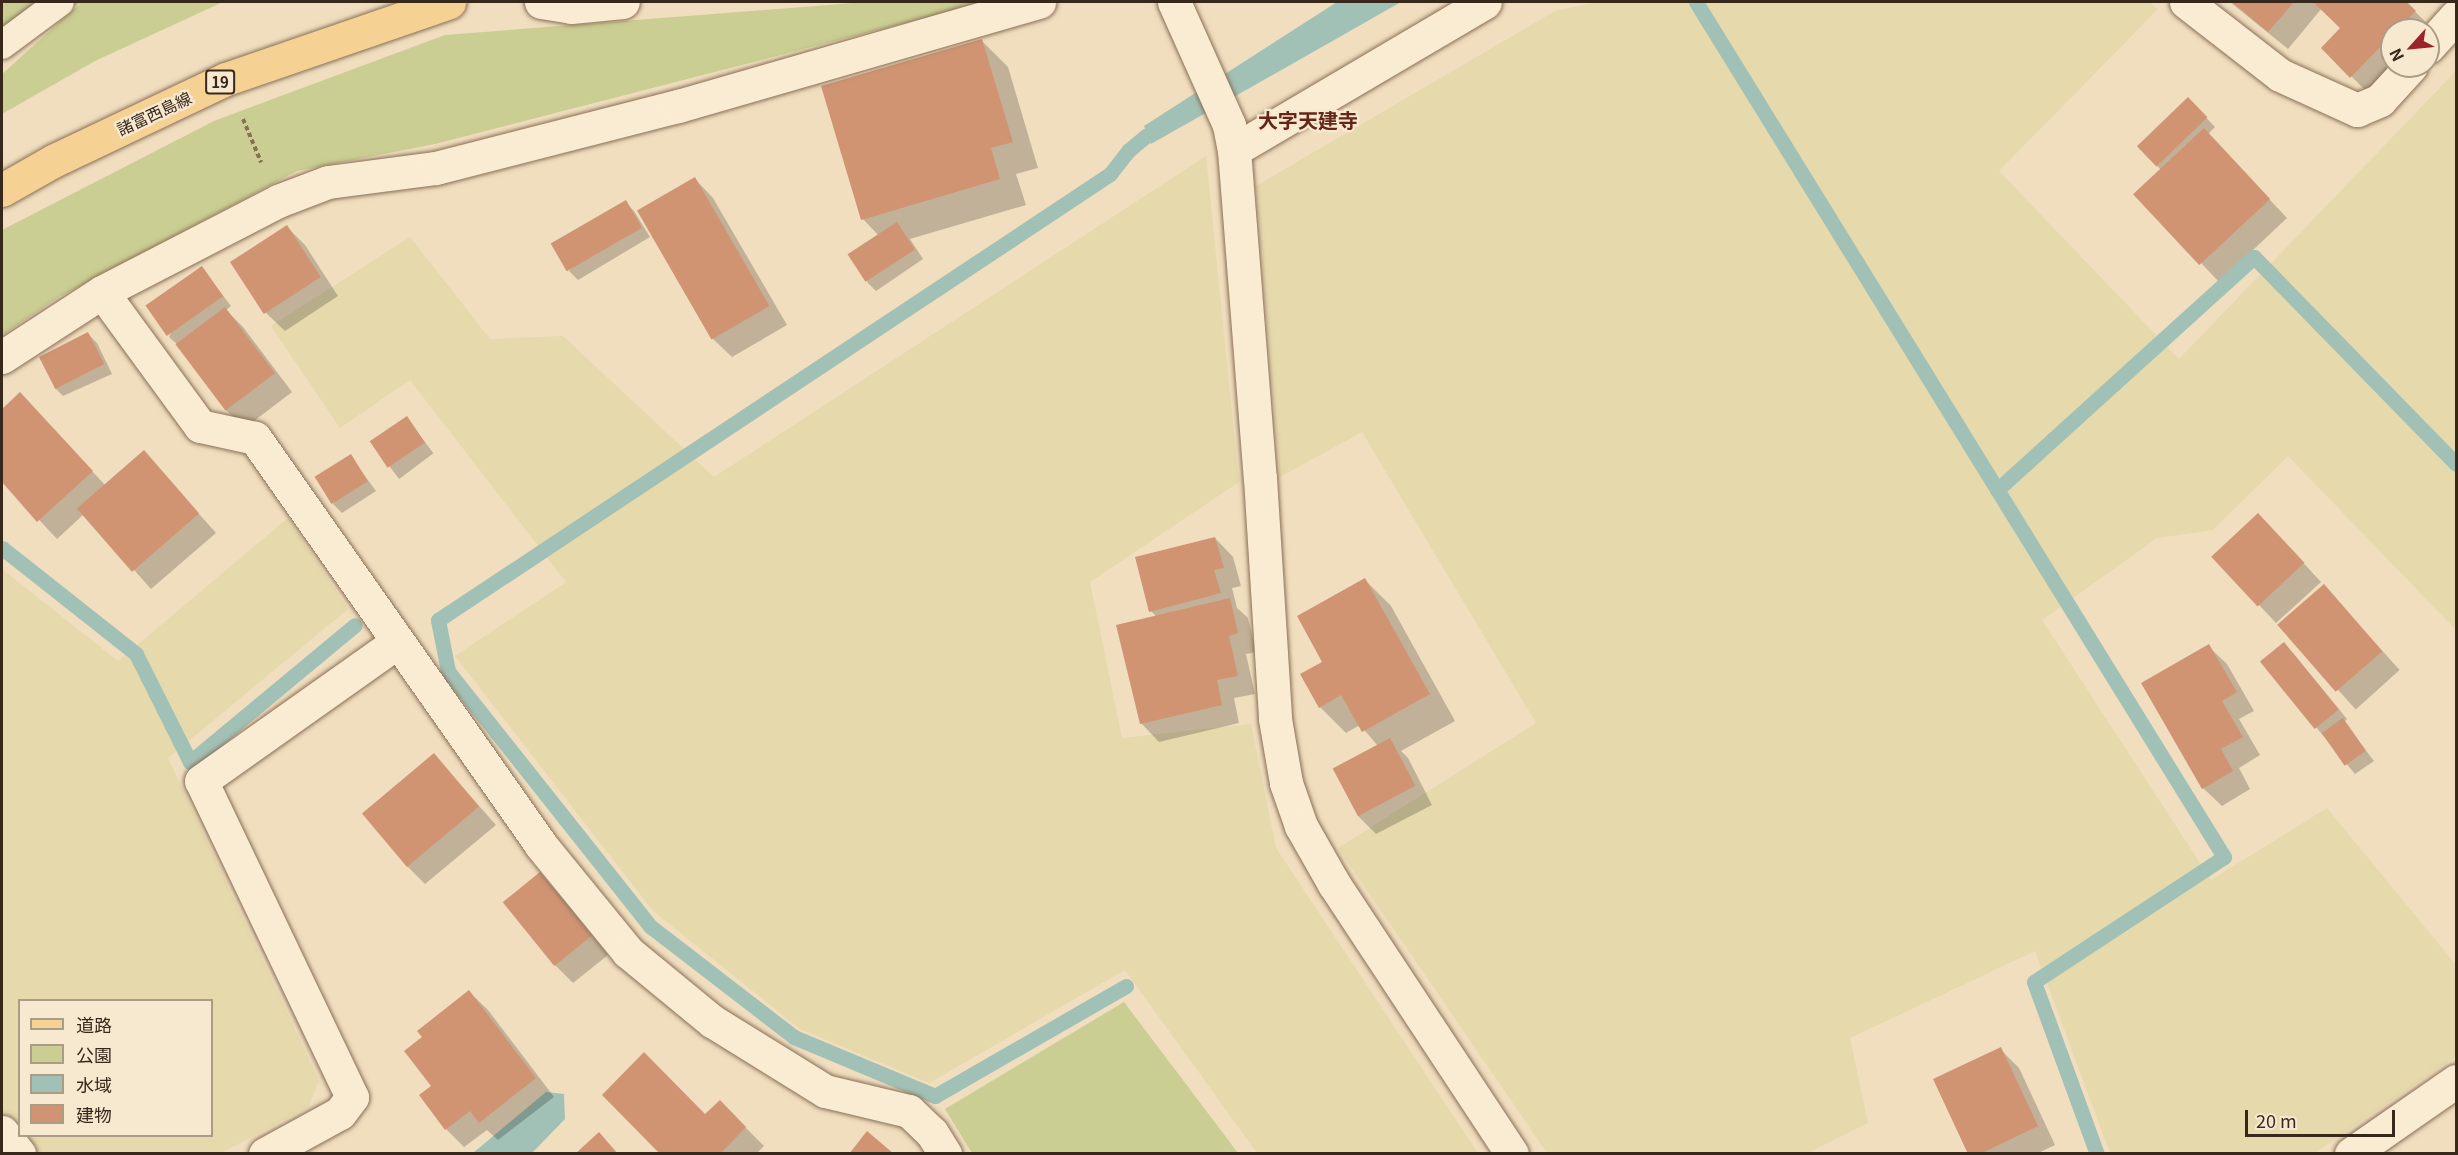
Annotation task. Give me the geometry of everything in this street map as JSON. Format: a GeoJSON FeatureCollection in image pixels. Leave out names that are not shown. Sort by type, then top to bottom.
{"type":"FeatureCollection","features":[{"type":"Feature","properties":{"kind":"main road","name":"諸富西島線"},"geometry":{"type":"LineString","coordinates":[[2,190],[53,161],[226,79],[449,2]]}},
{"type":"Feature","properties":{"kind":"street"},"geometry":{"type":"LineString","coordinates":[[541,2],[571,7],[622,2]]}},
{"type":"Feature","properties":{"kind":"street"},"geometry":{"type":"LineString","coordinates":[[2,357],[102,292],[278,201],[328,182],[436,168],[667,109],[1039,2]]}},
{"type":"Feature","properties":{"kind":"street"},"geometry":{"type":"LineString","coordinates":[[1174,2],[1203,64],[1231,137],[1260,478],[1275,719],[1286,783],[1301,826],[1334,884],[1512,1154]]}},
{"type":"Feature","properties":{"kind":"street"},"geometry":{"type":"LineString","coordinates":[[1231,137],[1485,2]]}},
{"type":"Feature","properties":{"kind":"street"},"geometry":{"type":"LineString","coordinates":[[2186,2],[2280,75],[2357,110],[2380,100],[2400,78]]}},
{"type":"Feature","properties":{"kind":"street"},"geometry":{"type":"LineString","coordinates":[[2440,34],[2457,16]]}},
{"type":"Feature","properties":{"kind":"street"},"geometry":{"type":"LineString","coordinates":[[102,292],[200,426],[255,438],[540,844],[628,952],[712,1021],[825,1092],[909,1111],[932,1133],[945,1154]]}},
{"type":"Feature","properties":{"kind":"street"},"geometry":{"type":"LineString","coordinates":[[265,1154],[340,1113],[352,1097],[201,781],[397,642]]}},
{"type":"Feature","properties":{"kind":"street"},"geometry":{"type":"LineString","coordinates":[[2351,1154],[2457,1080]]}},
{"type":"Feature","properties":{"kind":"street"},"geometry":{"type":"LineString","coordinates":[[2,1132],[19,1154]]}},
{"type":"Feature","properties":{"kind":"lane"},"geometry":{"type":"LineString","coordinates":[[2,45],[60,2]]}},
{"type":"Feature","properties":{"kind":"path"},"geometry":{"type":"LineString","coordinates":[[226,79],[278,201]]}},
{"type":"Feature","properties":{"kind":"shaded area"},"geometry":{"type":"Polygon","coordinates":[[[1598,2],[2149,2],[2158,9],[1999,171],[2179,359],[2456,71],[2456,630],[2288,456],[2213,530],[2157,538],[2042,620],[2211,880],[2327,808],[2456,965],[2456,1056],[2315,1153],[2110,1153],[2035,951],[1850,1038],[1868,1123],[1808,1153],[1547,1153],[1338,848],[1536,723],[1362,432],[1280,477],[1256,186],[1555,11],[1598,2]]]}},
{"type":"Feature","properties":{"kind":"shaded area"},"geometry":{"type":"Polygon","coordinates":[[[1206,156],[1239,482],[1090,582],[1122,738],[1251,724],[1276,848],[1478,1153],[1257,1153],[1125,970],[929,1083],[800,1029],[653,911],[455,656],[566,582],[410,380],[340,428],[271,326],[410,237],[490,339],[563,336],[714,477],[1206,156]]]}},
{"type":"Feature","properties":{"kind":"shaded area"},"geometry":{"type":"Polygon","coordinates":[[[288,518],[348,609],[168,758],[319,1081],[308,1107],[221,1153],[2,1153],[2,569],[118,661],[288,518]]]}},
{"type":"Feature","properties":{"kind":"green space"},"geometry":{"type":"Polygon","coordinates":[[[2,2],[223,2],[95,61],[2,114],[2,74],[81,3],[2,38],[2,2]]]}},
{"type":"Feature","properties":{"kind":"green space"},"geometry":{"type":"Polygon","coordinates":[[[866,2],[986,2],[435,144],[297,171],[59,297],[2,335],[2,230],[214,121],[445,35],[866,2]]]}},
{"type":"Feature","properties":{"kind":"green space"},"geometry":{"type":"Polygon","coordinates":[[[1124,1002],[1238,1153],[972,1153],[945,1109],[1124,1002]]]}},
{"type":"Feature","properties":{"kind":"water"},"geometry":{"type":"Polygon","coordinates":[[[1337,2],[1401,2],[1151,144],[1144,126],[1337,2]]]}},
{"type":"Feature","properties":{"kind":"water"},"geometry":{"type":"Polygon","coordinates":[[[546,1092],[564,1094],[565,1119],[532,1153],[473,1153],[546,1092]]]}},
{"type":"Feature","properties":{"kind":"building"},"geometry":{"type":"Polygon","coordinates":[[[2232,2],[2294,2],[2268,32],[2232,2]]]}},
{"type":"Feature","properties":{"kind":"building"},"geometry":{"type":"Polygon","coordinates":[[[2313,2],[2407,2],[2416,11],[2409,18],[2380,18],[2380,47],[2350,78],[2321,48],[2340,28],[2313,2]]]}},
{"type":"Feature","properties":{"kind":"building"},"geometry":{"type":"Polygon","coordinates":[[[982,39],[1013,142],[991,148],[1000,179],[861,220],[821,86],[982,39]]]}},
{"type":"Feature","properties":{"kind":"building"},"geometry":{"type":"Polygon","coordinates":[[[2188,97],[2207,117],[2156,166],[2137,146],[2188,97]]]}},
{"type":"Feature","properties":{"kind":"building"},"geometry":{"type":"Polygon","coordinates":[[[2204,128],[2270,199],[2199,265],[2133,194],[2204,128]]]}},
{"type":"Feature","properties":{"kind":"building"},"geometry":{"type":"Polygon","coordinates":[[[695,177],[770,306],[711,340],[637,210],[695,177]]]}},
{"type":"Feature","properties":{"kind":"building"},"geometry":{"type":"Polygon","coordinates":[[[626,200],[642,228],[567,271],[551,244],[626,200]]]}},
{"type":"Feature","properties":{"kind":"building"},"geometry":{"type":"Polygon","coordinates":[[[897,222],[915,250],[865,282],[848,254],[897,222]]]}},
{"type":"Feature","properties":{"kind":"building"},"geometry":{"type":"Polygon","coordinates":[[[287,225],[321,277],[264,314],[230,262],[287,225]]]}},
{"type":"Feature","properties":{"kind":"building"},"geometry":{"type":"Polygon","coordinates":[[[202,266],[223,296],[167,336],[145,306],[202,266]]]}},
{"type":"Feature","properties":{"kind":"building"},"geometry":{"type":"Polygon","coordinates":[[[225,307],[275,373],[225,411],[175,344],[225,307]]]}},
{"type":"Feature","properties":{"kind":"building"},"geometry":{"type":"Polygon","coordinates":[[[88,332],[104,364],[55,389],[39,357],[88,332]]]}},
{"type":"Feature","properties":{"kind":"building"},"geometry":{"type":"Polygon","coordinates":[[[20,392],[93,471],[37,522],[2,482],[2,409],[20,392]]]}},
{"type":"Feature","properties":{"kind":"building"},"geometry":{"type":"Polygon","coordinates":[[[407,416],[425,443],[388,468],[370,441],[407,416]]]}},
{"type":"Feature","properties":{"kind":"building"},"geometry":{"type":"Polygon","coordinates":[[[144,450],[199,513],[132,572],[77,508],[144,450]]]}},
{"type":"Feature","properties":{"kind":"building"},"geometry":{"type":"Polygon","coordinates":[[[351,454],[368,481],[331,504],[315,477],[351,454]]]}},
{"type":"Feature","properties":{"kind":"building"},"geometry":{"type":"Polygon","coordinates":[[[2258,513],[2304,563],[2258,606],[2211,557],[2258,513]]]}},
{"type":"Feature","properties":{"kind":"building"},"geometry":{"type":"Polygon","coordinates":[[[1215,537],[1224,568],[1214,570],[1221,593],[1149,612],[1135,557],[1215,537]]]}},
{"type":"Feature","properties":{"kind":"building"},"geometry":{"type":"Polygon","coordinates":[[[1365,578],[1430,694],[1362,732],[1341,695],[1319,708],[1300,674],[1322,662],[1297,616],[1365,578]]]}},
{"type":"Feature","properties":{"kind":"building"},"geometry":{"type":"Polygon","coordinates":[[[2324,584],[2382,651],[2336,692],[2277,625],[2324,584]]]}},
{"type":"Feature","properties":{"kind":"building"},"geometry":{"type":"Polygon","coordinates":[[[1230,598],[1238,633],[1229,636],[1238,676],[1217,680],[1222,705],[1140,724],[1116,625],[1230,598]]]}},
{"type":"Feature","properties":{"kind":"building"},"geometry":{"type":"Polygon","coordinates":[[[2284,642],[2339,710],[2315,729],[2260,662],[2284,642]]]}},
{"type":"Feature","properties":{"kind":"building"},"geometry":{"type":"Polygon","coordinates":[[[2209,644],[2237,692],[2222,701],[2243,737],[2221,749],[2233,771],[2202,789],[2141,683],[2209,644]]]}},
{"type":"Feature","properties":{"kind":"building"},"geometry":{"type":"Polygon","coordinates":[[[2343,718],[2366,751],[2345,766],[2322,733],[2343,718]]]}},
{"type":"Feature","properties":{"kind":"building"},"geometry":{"type":"Polygon","coordinates":[[[1390,738],[1415,786],[1358,816],[1333,769],[1390,738]]]}},
{"type":"Feature","properties":{"kind":"building"},"geometry":{"type":"Polygon","coordinates":[[[434,753],[479,807],[407,867],[362,813],[434,753]]]}},
{"type":"Feature","properties":{"kind":"building"},"geometry":{"type":"Polygon","coordinates":[[[540,872],[592,936],[554,966],[503,902],[540,872]]]}},
{"type":"Feature","properties":{"kind":"building"},"geometry":{"type":"Polygon","coordinates":[[[469,990],[536,1078],[479,1123],[470,1111],[445,1130],[419,1095],[431,1086],[404,1051],[422,1037],[417,1031],[469,990]]]}},
{"type":"Feature","properties":{"kind":"building"},"geometry":{"type":"Polygon","coordinates":[[[2001,1047],[2038,1126],[1980,1154],[1968,1154],[1933,1079],[2001,1047]]]}},
{"type":"Feature","properties":{"kind":"building"},"geometry":{"type":"Polygon","coordinates":[[[644,1052],[705,1114],[720,1100],[746,1127],[720,1154],[660,1154],[602,1095],[644,1052]]]}},
{"type":"Feature","properties":{"kind":"building"},"geometry":{"type":"Polygon","coordinates":[[[867,1131],[894,1154],[849,1154],[867,1131]]]}},
{"type":"Feature","properties":{"kind":"building"},"geometry":{"type":"Polygon","coordinates":[[[599,1132],[618,1154],[575,1154],[599,1132]]]}},
{"type":"Feature","properties":{"kind":"waterway"},"geometry":{"type":"LineString","coordinates":[[1696,2],[2224,857],[2034,982],[2097,1154]]}},
{"type":"Feature","properties":{"kind":"waterway"},"geometry":{"type":"LineString","coordinates":[[1126,986],[935,1096],[794,1037],[650,926],[448,671],[438,620],[1110,174],[1129,150],[1147,135]]}},
{"type":"Feature","properties":{"kind":"waterway"},"geometry":{"type":"LineString","coordinates":[[1997,490],[2254,257],[2456,464]]}},
{"type":"Feature","properties":{"kind":"waterway"},"geometry":{"type":"LineString","coordinates":[[2,548],[136,654],[190,762],[355,625]]}},
{"type":"Feature","properties":{"kind":"district","name":"大字天建寺"},"geometry":{"type":"Point","coordinates":[1308,119]}}]}
